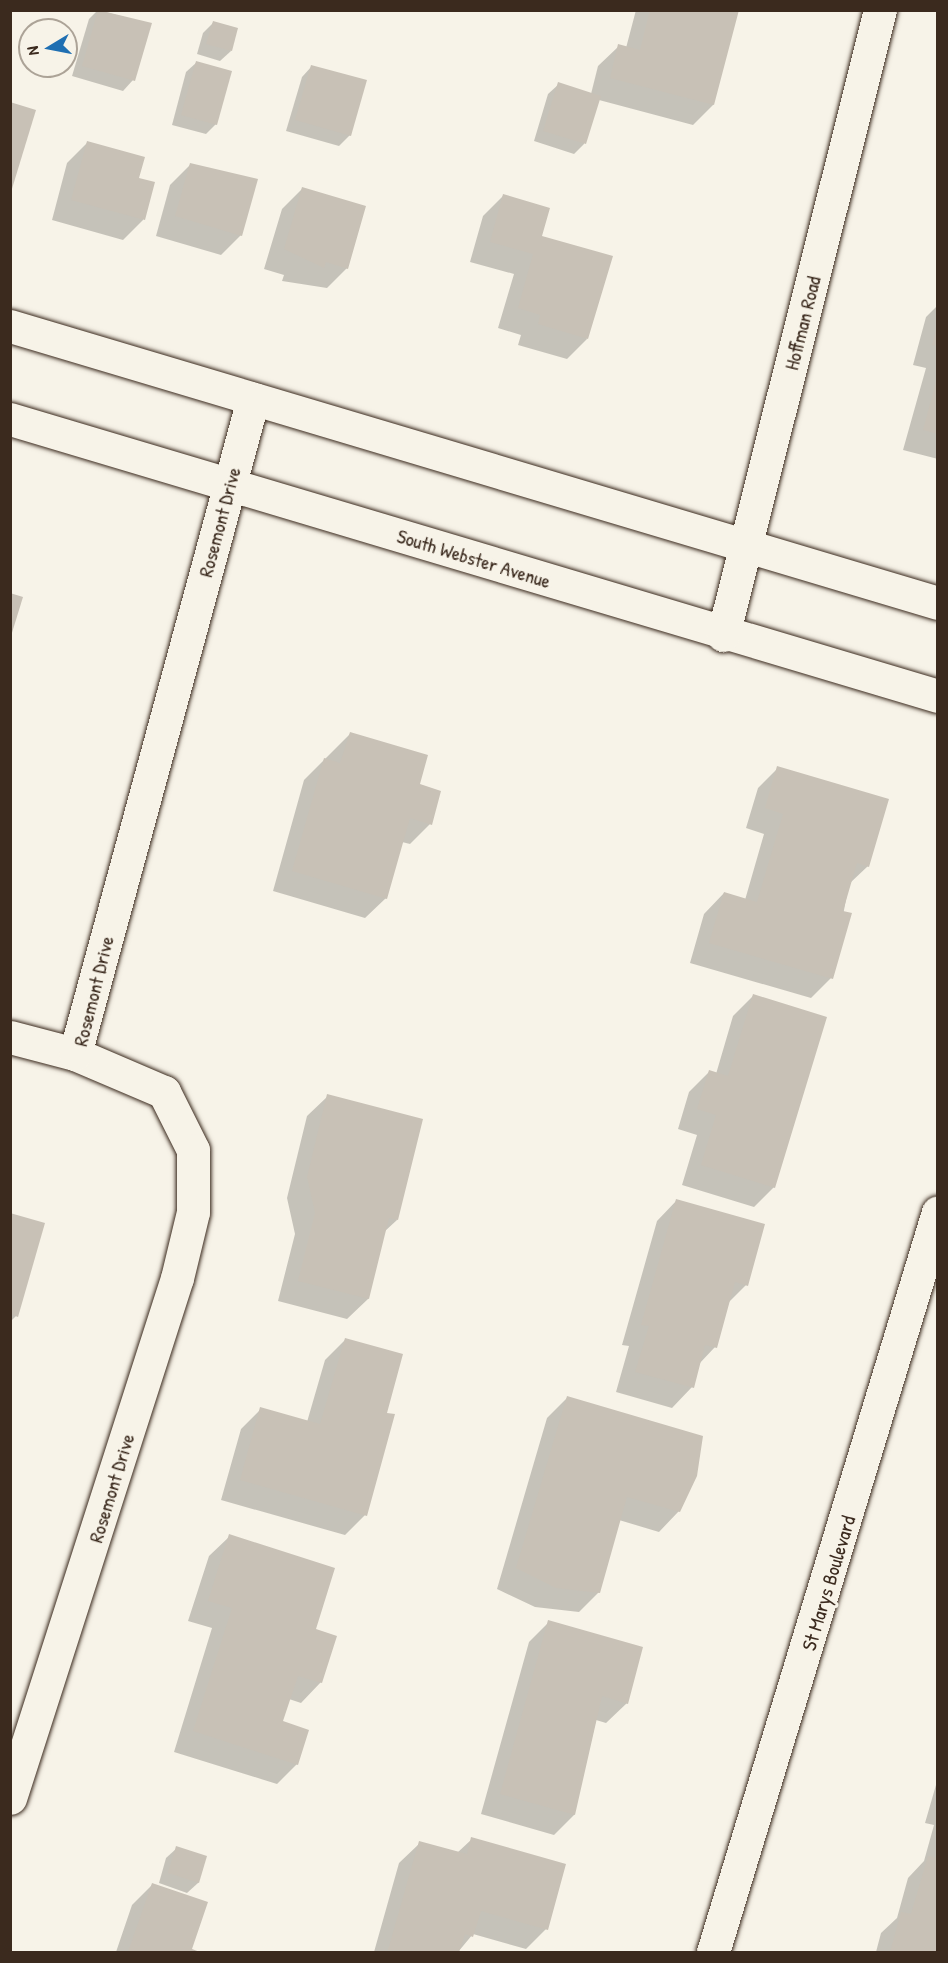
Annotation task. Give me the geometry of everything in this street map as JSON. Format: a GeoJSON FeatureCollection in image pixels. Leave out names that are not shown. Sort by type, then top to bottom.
{"type":"FeatureCollection","features":[{"type":"Feature","properties":{"kind":"street","name":"Hoffman Road"},"geometry":{"type":"LineString","coordinates":[[723,634],[880,10]]}},
{"type":"Feature","properties":{"kind":"street"},"geometry":{"type":"LineString","coordinates":[[10,326],[938,603]]}},
{"type":"Feature","properties":{"kind":"street","name":"Rosemont Drive"},"geometry":{"type":"LineString","coordinates":[[10,1798],[80,1592],[193,1212],[193,1150],[164,1092],[75,1054],[253,399]]}},
{"type":"Feature","properties":{"kind":"street","name":"South Webster Avenue"},"geometry":{"type":"LineString","coordinates":[[10,419],[723,634],[938,696]]}},
{"type":"Feature","properties":{"kind":"street"},"geometry":{"type":"LineString","coordinates":[[10,1038],[75,1054]]}},
{"type":"Feature","properties":{"kind":"street","name":"St Marys Boulevard"},"geometry":{"type":"LineString","coordinates":[[713,1953],[938,1212]]}},
{"type":"Feature","properties":{"kind":"building"},"geometry":{"type":"Polygon","coordinates":[[[98,10],[152,23],[135,81],[82,66],[98,10]]]}},
{"type":"Feature","properties":{"kind":"building"},"geometry":{"type":"Polygon","coordinates":[[[650,10],[739,10],[714,105],[610,78],[618,44],[640,50],[650,10]]]}},
{"type":"Feature","properties":{"kind":"building"},"geometry":{"type":"Polygon","coordinates":[[[213,21],[238,28],[232,51],[206,44],[213,21]]]}},
{"type":"Feature","properties":{"kind":"building"},"geometry":{"type":"Polygon","coordinates":[[[196,61],[232,71],[217,125],[181,115],[196,61]]]}},
{"type":"Feature","properties":{"kind":"building"},"geometry":{"type":"Polygon","coordinates":[[[311,65],[367,80],[351,136],[295,120],[311,65]]]}},
{"type":"Feature","properties":{"kind":"building"},"geometry":{"type":"Polygon","coordinates":[[[558,82],[601,96],[586,144],[543,131],[558,82]]]}},
{"type":"Feature","properties":{"kind":"building"},"geometry":{"type":"Polygon","coordinates":[[[10,102],[36,110],[11,192],[10,192],[10,102]]]}},
{"type":"Feature","properties":{"kind":"building"},"geometry":{"type":"Polygon","coordinates":[[[87,141],[145,157],[139,178],[155,182],[145,220],[71,200],[87,141]]]}},
{"type":"Feature","properties":{"kind":"building"},"geometry":{"type":"Polygon","coordinates":[[[190,163],[258,179],[242,236],[175,216],[190,163]]]}},
{"type":"Feature","properties":{"kind":"building"},"geometry":{"type":"Polygon","coordinates":[[[302,187],[366,206],[348,269],[326,262],[324,268],[284,249],[302,187]]]}},
{"type":"Feature","properties":{"kind":"building"},"geometry":{"type":"Polygon","coordinates":[[[503,194],[550,208],[542,236],[613,256],[588,339],[538,324],[540,315],[518,308],[533,254],[490,242],[503,194]]]}},
{"type":"Feature","properties":{"kind":"building"},"geometry":{"type":"Polygon","coordinates":[[[938,327],[938,346],[932,345],[938,327]]]}},
{"type":"Feature","properties":{"kind":"building"},"geometry":{"type":"Polygon","coordinates":[[[938,378],[938,434],[923,430],[938,378]]]}},
{"type":"Feature","properties":{"kind":"building"},"geometry":{"type":"Polygon","coordinates":[[[10,593],[23,597],[11,636],[10,636],[10,593]]]}},
{"type":"Feature","properties":{"kind":"building"},"geometry":{"type":"Polygon","coordinates":[[[350,732],[428,755],[420,784],[441,791],[432,825],[410,818],[387,899],[292,871],[324,758],[340,763],[350,732]]]}},
{"type":"Feature","properties":{"kind":"building"},"geometry":{"type":"Polygon","coordinates":[[[777,766],[889,799],[869,867],[857,863],[843,911],[852,913],[833,979],[709,943],[724,892],[757,902],[783,814],[765,808],[777,766]]]}},
{"type":"Feature","properties":{"kind":"building"},"geometry":{"type":"Polygon","coordinates":[[[753,994],[827,1017],[775,1188],[701,1165],[716,1115],[697,1109],[709,1070],[728,1076],[753,994]]]}},
{"type":"Feature","properties":{"kind":"building"},"geometry":{"type":"Polygon","coordinates":[[[327,1094],[423,1119],[398,1220],[389,1218],[369,1299],[298,1281],[315,1213],[307,1177],[327,1094]]]}},
{"type":"Feature","properties":{"kind":"building"},"geometry":{"type":"Polygon","coordinates":[[[676,1199],[765,1224],[748,1286],[735,1282],[717,1348],[705,1345],[694,1388],[635,1372],[649,1326],[641,1325],[676,1199]]]}},
{"type":"Feature","properties":{"kind":"building"},"geometry":{"type":"Polygon","coordinates":[[[10,1213],[45,1223],[18,1317],[10,1314],[10,1213]]]}},
{"type":"Feature","properties":{"kind":"building"},"geometry":{"type":"Polygon","coordinates":[[[345,1338],[403,1354],[387,1413],[395,1414],[367,1516],[240,1480],[260,1407],[320,1424],[345,1338]]]}},
{"type":"Feature","properties":{"kind":"building"},"geometry":{"type":"Polygon","coordinates":[[[567,1396],[703,1436],[697,1476],[680,1512],[627,1497],[600,1593],[556,1588],[516,1568],[567,1396]]]}},
{"type":"Feature","properties":{"kind":"building"},"geometry":{"type":"Polygon","coordinates":[[[229,1534],[335,1568],[316,1629],[337,1636],[322,1683],[298,1676],[283,1721],[309,1730],[298,1765],[193,1731],[232,1608],[208,1601],[229,1534]]]}},
{"type":"Feature","properties":{"kind":"building"},"geometry":{"type":"Polygon","coordinates":[[[548,1620],[643,1647],[628,1704],[602,1696],[575,1815],[500,1794],[548,1620]]]}},
{"type":"Feature","properties":{"kind":"building"},"geometry":{"type":"Polygon","coordinates":[[[471,1837],[566,1864],[548,1930],[481,1911],[473,1937],[465,1934],[459,1952],[388,1950],[419,1841],[467,1854],[471,1837]]]}},
{"type":"Feature","properties":{"kind":"building"},"geometry":{"type":"Polygon","coordinates":[[[176,1846],[207,1856],[199,1883],[168,1873],[176,1846]]]}},
{"type":"Feature","properties":{"kind":"building"},"geometry":{"type":"Polygon","coordinates":[[[928,1856],[938,1858],[938,1952],[890,1952],[901,1912],[911,1914],[928,1856]]]}},
{"type":"Feature","properties":{"kind":"building"},"geometry":{"type":"Polygon","coordinates":[[[152,1883],[208,1902],[192,1949],[200,1952],[128,1952],[152,1883]]]}}]}
